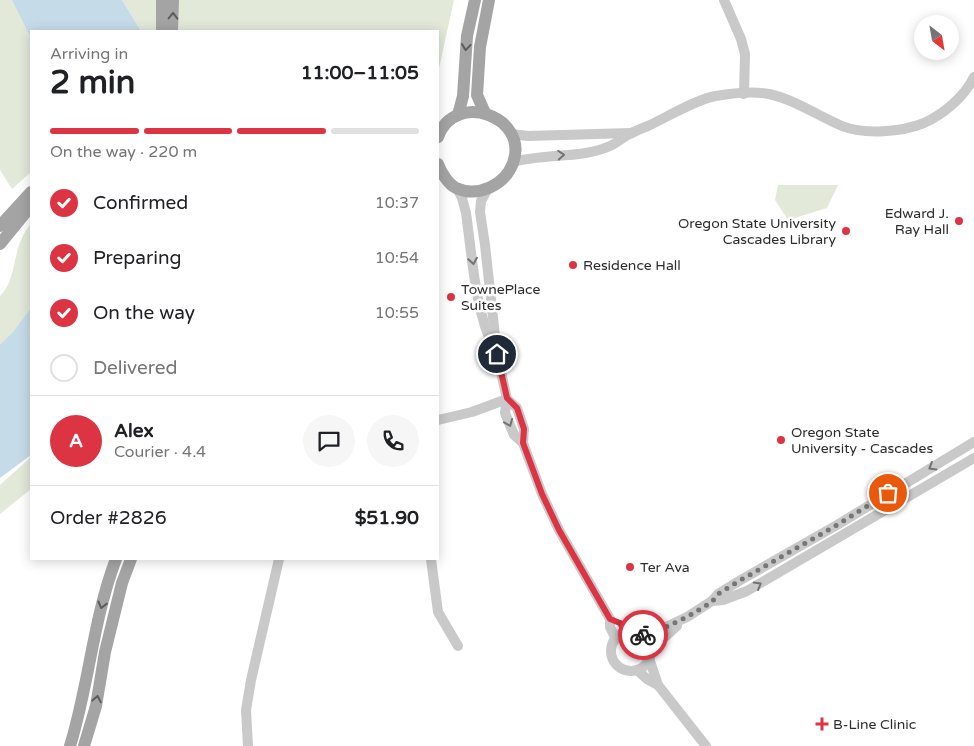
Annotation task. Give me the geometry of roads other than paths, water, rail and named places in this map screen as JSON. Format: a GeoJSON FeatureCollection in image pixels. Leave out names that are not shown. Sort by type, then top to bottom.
{"type":"FeatureCollection","features":[{"type":"Feature","properties":{"kind":"main road"},"geometry":{"type":"LineString","coordinates":[[162,0],[162,30]]}},
{"type":"Feature","properties":{"kind":"main road"},"geometry":{"type":"LineString","coordinates":[[172,30],[173,0]]}},
{"type":"Feature","properties":{"kind":"main road"},"geometry":{"type":"LineString","coordinates":[[458,115],[462,96],[467,36],[475,0]]}},
{"type":"Feature","properties":{"kind":"main road"},"geometry":{"type":"LineString","coordinates":[[485,112],[477,95],[480,47],[489,0]]}},
{"type":"Feature","properties":{"kind":"main road"},"geometry":{"type":"LineString","coordinates":[[439,135],[447,122],[458,115],[470,112],[485,112],[504,124],[511,134],[515,153],[508,174],[487,190],[474,192],[457,188],[441,178]]}},
{"type":"Feature","properties":{"kind":"main road"},"geometry":{"type":"LineString","coordinates":[[0,226],[30,193]]}},
{"type":"Feature","properties":{"kind":"main road"},"geometry":{"type":"LineString","coordinates":[[0,244],[30,207]]}},
{"type":"Feature","properties":{"kind":"main road"},"geometry":{"type":"LineString","coordinates":[[70,746],[79,715],[96,631],[116,560]]}},
{"type":"Feature","properties":{"kind":"main road"},"geometry":{"type":"LineString","coordinates":[[84,746],[96,706],[105,652],[122,583],[131,560]]}},
{"type":"Feature","properties":{"kind":"street"},"geometry":{"type":"LineString","coordinates":[[724,0],[741,39],[745,54],[744,94]]}},
{"type":"Feature","properties":{"kind":"street"},"geometry":{"type":"LineString","coordinates":[[513,162],[528,158],[576,154],[609,146],[631,133],[714,96],[768,94],[789,100],[844,127],[867,132],[895,130],[924,123],[948,108],[970,86],[974,77]]}},
{"type":"Feature","properties":{"kind":"street"},"geometry":{"type":"LineString","coordinates":[[511,134],[528,136],[631,133]]}},
{"type":"Feature","properties":{"kind":"street"},"geometry":{"type":"LineString","coordinates":[[457,188],[466,213],[482,318],[488,337],[497,354]]}},
{"type":"Feature","properties":{"kind":"street"},"geometry":{"type":"LineString","coordinates":[[487,190],[480,212],[497,354],[507,398],[505,413],[514,435],[523,443],[542,494],[559,530],[610,619],[610,627],[616,639]]}},
{"type":"Feature","properties":{"kind":"street"},"geometry":{"type":"LineString","coordinates":[[439,420],[472,412],[507,398]]}},
{"type":"Feature","properties":{"kind":"street"},"geometry":{"type":"LineString","coordinates":[[712,602],[718,594],[739,581],[837,525],[974,442]]}},
{"type":"Feature","properties":{"kind":"street"},"geometry":{"type":"LineString","coordinates":[[645,637],[687,617],[712,602],[746,591],[974,458]]}},
{"type":"Feature","properties":{"kind":"street"},"geometry":{"type":"LineString","coordinates":[[248,746],[246,710],[248,695],[279,560]]}},
{"type":"Feature","properties":{"kind":"street"},"geometry":{"type":"LineString","coordinates":[[431,560],[438,612],[458,646]]}},
{"type":"Feature","properties":{"kind":"street"},"geometry":{"type":"LineString","coordinates":[[658,685],[655,672],[650,654],[645,637],[640,633],[626,632],[616,639],[611,651],[615,663],[625,670],[637,670],[643,667],[650,654],[687,617]]}},
{"type":"Feature","properties":{"kind":"street"},"geometry":{"type":"LineString","coordinates":[[610,619],[620,623],[626,632]]}},
{"type":"Feature","properties":{"kind":"street"},"geometry":{"type":"LineString","coordinates":[[637,670],[647,679],[658,685],[706,746]]}},
{"type":"Feature","properties":{"kind":"water"},"geometry":{"type":"Polygon","coordinates":[[[12,0],[122,0],[140,30],[30,30],[30,36],[12,0]]]}},
{"type":"Feature","properties":{"kind":"water"},"geometry":{"type":"Polygon","coordinates":[[[30,309],[30,456],[0,478],[0,345],[14,331],[30,309]]]}},
{"type":"Feature","properties":{"kind":"place","name":"Edward J. Ray Hall"},"geometry":{"type":"Point","coordinates":[959,221]}},
{"type":"Feature","properties":{"kind":"place","name":"Oregon State University Cascades Library"},"geometry":{"type":"Point","coordinates":[846,231]}},
{"type":"Feature","properties":{"kind":"place","name":"Residence Hall"},"geometry":{"type":"Point","coordinates":[573,265]}},
{"type":"Feature","properties":{"kind":"place","name":"TownePlace Suites"},"geometry":{"type":"Point","coordinates":[451,297]}},
{"type":"Feature","properties":{"kind":"place","name":"Oregon State University - Cascades"},"geometry":{"type":"Point","coordinates":[781,440]}},
{"type":"Feature","properties":{"kind":"place","name":"Ter Ava"},"geometry":{"type":"Point","coordinates":[630,567]}},
{"type":"Feature","properties":{"kind":"place","name":"B-Line Clinic"},"geometry":{"type":"Point","coordinates":[822,724]}}]}
